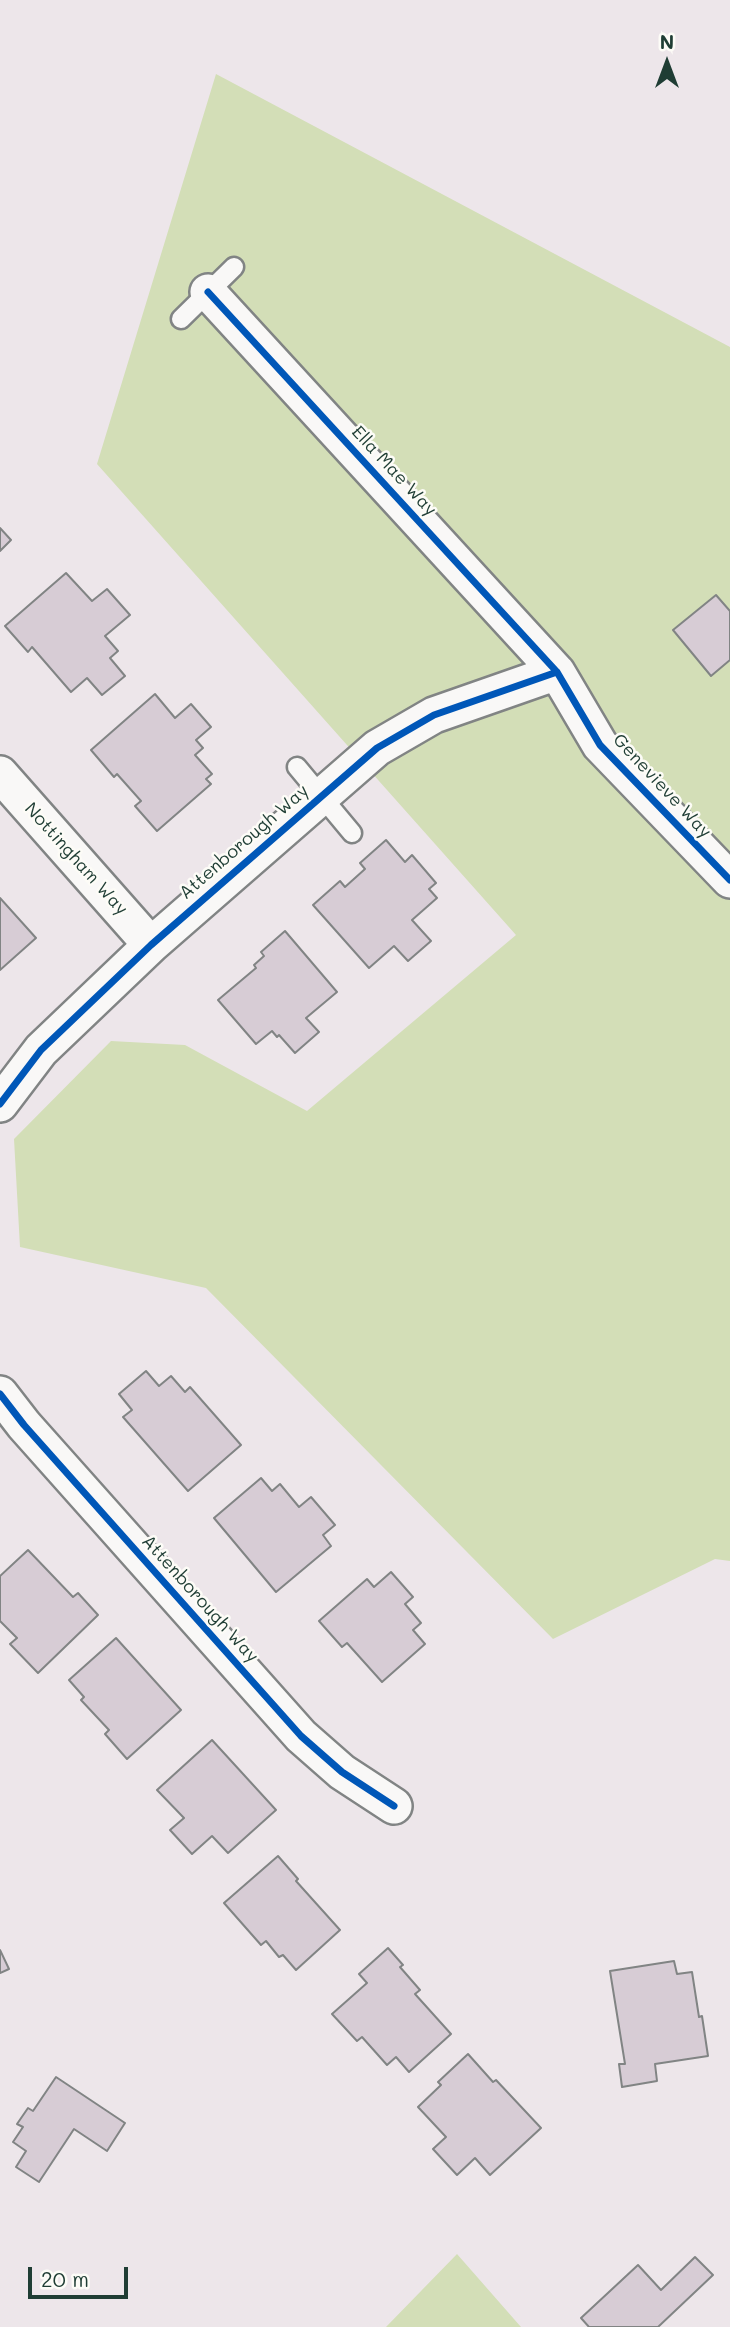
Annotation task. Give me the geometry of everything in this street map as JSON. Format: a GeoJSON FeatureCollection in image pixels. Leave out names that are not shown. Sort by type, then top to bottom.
{"type":"FeatureCollection","features":[{"type":"Feature","properties":{"kind":"street","name":"Ella Mae Way"},"geometry":{"type":"LineString","coordinates":[[208,292],[557,672]]}},
{"type":"Feature","properties":{"kind":"street","name":"Attenborough Way"},"geometry":{"type":"LineString","coordinates":[[0,1104],[41,1050],[151,945],[377,748],[434,715],[557,672]]}},
{"type":"Feature","properties":{"kind":"street","name":"Genevieve Way"},"geometry":{"type":"LineString","coordinates":[[557,672],[600,745],[730,880]]}},
{"type":"Feature","properties":{"kind":"street","name":"Nottingham Way"},"geometry":{"type":"LineString","coordinates":[[0,774],[151,945]]}},
{"type":"Feature","properties":{"kind":"street","name":"Attenborough Way"},"geometry":{"type":"LineString","coordinates":[[0,1394],[24,1425],[301,1736],[342,1772],[394,1806]]}},
{"type":"Feature","properties":{"kind":"lane"},"geometry":{"type":"LineString","coordinates":[[181,319],[234,267]]}},
{"type":"Feature","properties":{"kind":"lane"},"geometry":{"type":"LineString","coordinates":[[297,767],[352,833]]}},
{"type":"Feature","properties":{"kind":"green space"},"geometry":{"type":"Polygon","coordinates":[[[216,74],[730,347],[730,1561],[715,1559],[553,1639],[206,1288],[20,1247],[14,1139],[111,1041],[185,1045],[307,1111],[516,935],[97,464],[216,74]]]}},
{"type":"Feature","properties":{"kind":"green space"},"geometry":{"type":"Polygon","coordinates":[[[457,2254],[521,2327],[386,2327],[457,2254]]]}},
{"type":"Feature","properties":{"kind":"building"},"geometry":{"type":"Polygon","coordinates":[[[0,528],[11,540],[0,551],[0,528]]]}},
{"type":"Feature","properties":{"kind":"building"},"geometry":{"type":"Polygon","coordinates":[[[66,573],[92,601],[107,589],[130,615],[105,636],[118,651],[110,658],[125,676],[102,695],[87,678],[71,692],[32,647],[28,652],[5,626],[66,573]]]}},
{"type":"Feature","properties":{"kind":"building"},"geometry":{"type":"Polygon","coordinates":[[[716,595],[730,611],[730,660],[711,676],[673,630],[716,595]]]}},
{"type":"Feature","properties":{"kind":"building"},"geometry":{"type":"Polygon","coordinates":[[[155,694],[175,718],[191,704],[211,727],[196,740],[203,748],[195,755],[212,774],[206,779],[211,784],[157,831],[135,806],[141,801],[117,774],[114,777],[91,750],[155,694]]]}},
{"type":"Feature","properties":{"kind":"building"},"geometry":{"type":"Polygon","coordinates":[[[386,840],[405,862],[412,855],[436,883],[429,889],[437,898],[412,920],[431,941],[408,961],[394,946],[369,968],[313,905],[340,881],[345,887],[365,869],[360,863],[386,840]]]}},
{"type":"Feature","properties":{"kind":"building"},"geometry":{"type":"Polygon","coordinates":[[[0,898],[36,938],[0,970],[0,898]]]}},
{"type":"Feature","properties":{"kind":"building"},"geometry":{"type":"Polygon","coordinates":[[[285,931],[337,992],[306,1018],[319,1032],[295,1053],[272,1031],[256,1044],[218,1000],[256,968],[254,965],[264,956],[261,952],[285,931]]]}},
{"type":"Feature","properties":{"kind":"building"},"geometry":{"type":"Polygon","coordinates":[[[146,1371],[159,1386],[171,1376],[185,1392],[190,1387],[241,1445],[188,1491],[123,1417],[132,1410],[119,1394],[146,1371]]]}},
{"type":"Feature","properties":{"kind":"building"},"geometry":{"type":"Polygon","coordinates":[[[261,1478],[272,1491],[280,1484],[299,1507],[311,1497],[335,1525],[323,1535],[331,1546],[276,1592],[214,1518],[261,1478]]]}},
{"type":"Feature","properties":{"kind":"building"},"geometry":{"type":"Polygon","coordinates":[[[28,1550],[73,1597],[78,1593],[98,1615],[38,1673],[10,1644],[17,1638],[0,1621],[0,1576],[28,1550]]]}},
{"type":"Feature","properties":{"kind":"building"},"geometry":{"type":"Polygon","coordinates":[[[391,1572],[413,1597],[405,1604],[421,1623],[413,1630],[425,1644],[382,1682],[347,1643],[342,1647],[319,1621],[367,1579],[374,1587],[391,1572]]]}},
{"type":"Feature","properties":{"kind":"building"},"geometry":{"type":"Polygon","coordinates":[[[116,1638],[181,1710],[127,1759],[105,1734],[109,1730],[81,1700],[84,1697],[69,1680],[116,1638]]]}},
{"type":"Feature","properties":{"kind":"building"},"geometry":{"type":"Polygon","coordinates":[[[212,1740],[276,1810],[228,1853],[212,1836],[192,1854],[170,1830],[184,1818],[157,1790],[212,1740]]]}},
{"type":"Feature","properties":{"kind":"building"},"geometry":{"type":"Polygon","coordinates":[[[278,1856],[298,1879],[296,1881],[340,1930],[296,1970],[283,1955],[279,1957],[266,1941],[261,1945],[224,1903],[278,1856]]]}},
{"type":"Feature","properties":{"kind":"building"},"geometry":{"type":"Polygon","coordinates":[[[388,1948],[420,1990],[415,1994],[451,2034],[409,2072],[396,2057],[387,2065],[362,2037],[357,2041],[332,2014],[367,1983],[359,1974],[388,1948]]]}},
{"type":"Feature","properties":{"kind":"building"},"geometry":{"type":"Polygon","coordinates":[[[0,1950],[9,1969],[0,1973],[0,1950]]]}},
{"type":"Feature","properties":{"kind":"building"},"geometry":{"type":"Polygon","coordinates":[[[674,1961],[677,1974],[692,1972],[708,2056],[655,2064],[657,2081],[622,2087],[619,2064],[625,2064],[610,1971],[674,1961]]]}},
{"type":"Feature","properties":{"kind":"building"},"geometry":{"type":"Polygon","coordinates":[[[468,2054],[541,2128],[490,2175],[475,2158],[457,2175],[433,2149],[446,2137],[418,2107],[441,2085],[438,2082],[468,2054]]]}},
{"type":"Feature","properties":{"kind":"building"},"geometry":{"type":"Polygon","coordinates":[[[56,2077],[125,2123],[107,2151],[74,2129],[39,2182],[16,2167],[26,2151],[13,2142],[23,2127],[17,2124],[28,2108],[33,2111],[56,2077]]]}},
{"type":"Feature","properties":{"kind":"building"},"geometry":{"type":"Polygon","coordinates":[[[695,2257],[713,2275],[658,2327],[589,2327],[581,2318],[638,2265],[661,2290],[695,2257]]]}},
{"type":"Feature","properties":{"kind":"cycle path"},"geometry":{"type":"LineString","coordinates":[[208,292],[557,672],[600,745],[730,880]]}},
{"type":"Feature","properties":{"kind":"cycle path"},"geometry":{"type":"LineString","coordinates":[[0,1104],[41,1050],[151,945],[377,748],[434,715],[557,672]]}},
{"type":"Feature","properties":{"kind":"cycle path"},"geometry":{"type":"LineString","coordinates":[[0,1394],[24,1425],[301,1736],[342,1772],[394,1806]]}}]}
